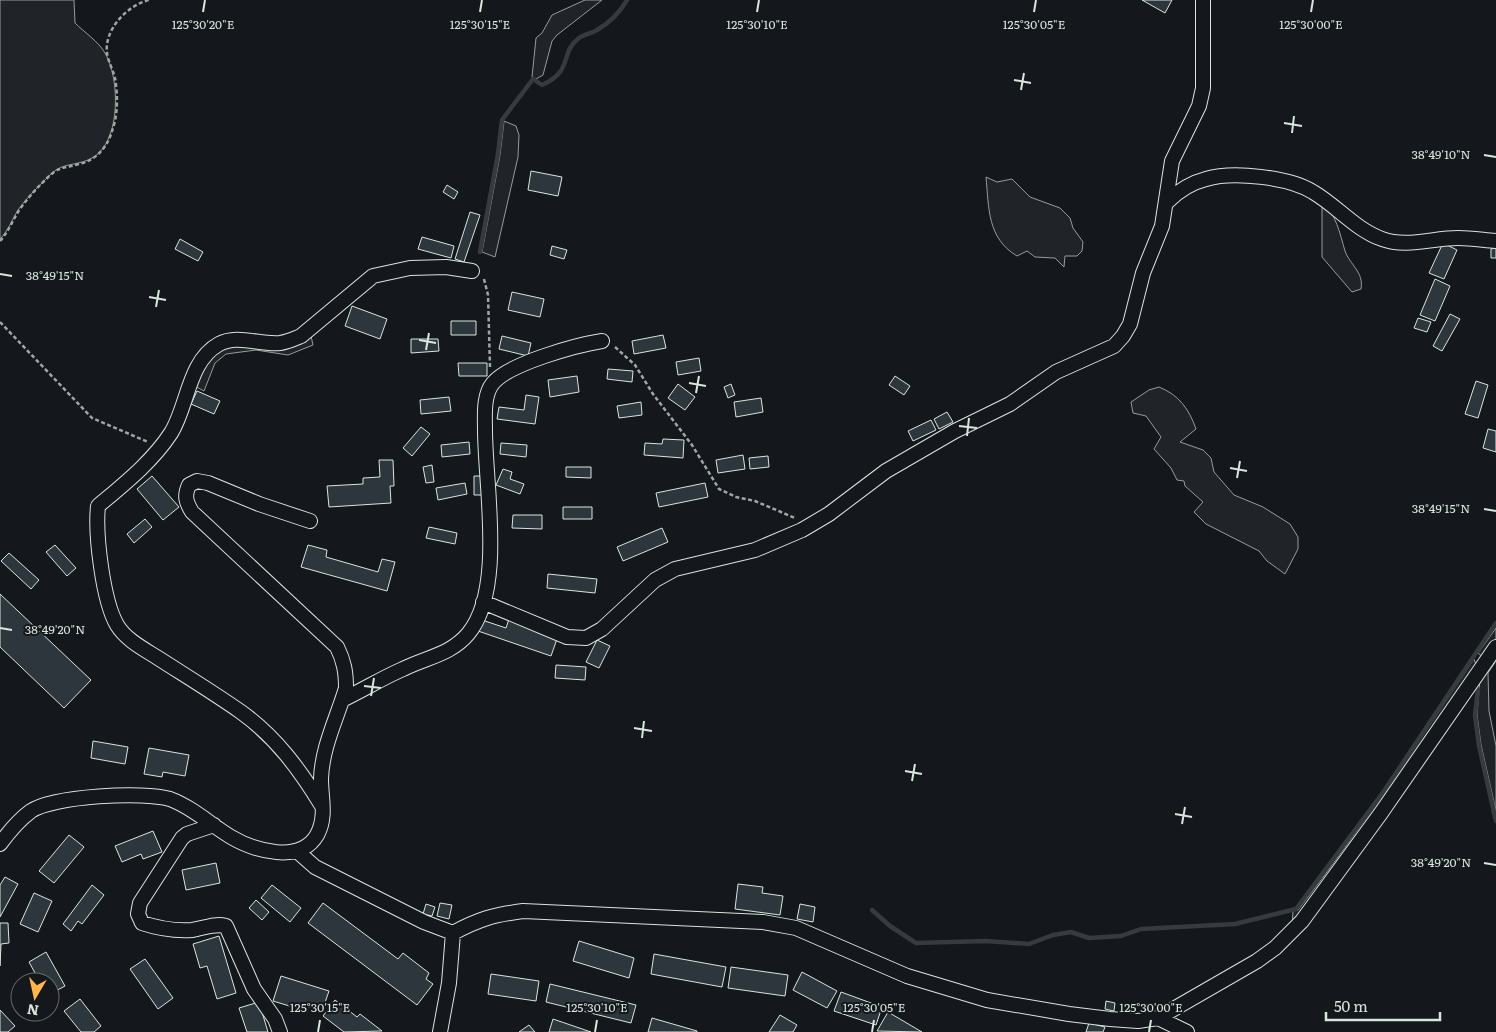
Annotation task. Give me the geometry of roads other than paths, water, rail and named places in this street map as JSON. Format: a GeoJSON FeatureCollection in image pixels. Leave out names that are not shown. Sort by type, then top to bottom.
{"type":"FeatureCollection","features":[{"type":"Feature","properties":{"kind":"street"},"geometry":{"type":"LineString","coordinates":[[483,602],[567,637],[586,638],[607,624],[655,580],[675,569],[755,550],[802,530],[829,514],[886,471],[955,431],[1010,404],[1056,372],[1114,346],[1124,336],[1130,324],[1143,273],[1162,226],[1172,161],[1199,106],[1203,88],[1203,0]]}},
{"type":"Feature","properties":{"kind":"street"},"geometry":{"type":"LineString","coordinates":[[1167,202],[1190,184],[1208,178],[1264,178],[1291,182],[1313,191],[1351,220],[1382,239],[1401,243],[1457,238],[1496,240]]}},
{"type":"Feature","properties":{"kind":"street"},"geometry":{"type":"LineString","coordinates":[[323,806],[286,753],[267,732],[138,645],[118,626],[107,598],[97,520],[98,506],[134,476],[172,432],[199,367],[209,353],[219,344],[230,340],[278,344],[288,342],[301,336],[367,280],[389,270],[426,267],[472,271]]}},
{"type":"Feature","properties":{"kind":"street"},"geometry":{"type":"LineString","coordinates":[[342,700],[392,674],[446,653],[457,646],[470,632],[488,589],[492,545],[485,454],[485,412],[488,394],[494,382],[530,362],[573,346],[602,341]]}},
{"type":"Feature","properties":{"kind":"street"},"geometry":{"type":"LineString","coordinates":[[0,844],[31,811],[46,804],[128,796],[163,798],[186,808],[246,843],[286,853],[298,852],[308,846],[321,826],[323,760],[342,700],[346,675],[343,659],[337,647],[192,512],[187,503],[185,493],[189,485],[197,482],[208,483],[259,504],[310,521]]}},
{"type":"Feature","properties":{"kind":"street"},"geometry":{"type":"LineString","coordinates":[[453,933],[471,922],[486,917],[523,910],[763,922],[796,928],[907,976],[987,1000],[1110,1019],[1138,1021],[1158,1018],[1257,961],[1275,948],[1302,921],[1381,813],[1496,647]]}},
{"type":"Feature","properties":{"kind":"street"},"geometry":{"type":"LineString","coordinates":[[214,825],[187,834],[182,838],[140,903],[138,914],[142,923],[152,926],[183,930],[219,924],[226,926],[254,989],[275,1019],[280,1032]]}},
{"type":"Feature","properties":{"kind":"street"},"geometry":{"type":"LineString","coordinates":[[298,852],[315,867],[424,922],[453,933]]}},
{"type":"Feature","properties":{"kind":"street"},"geometry":{"type":"LineString","coordinates":[[440,1032],[449,984],[453,933]]}},
{"type":"Feature","properties":{"kind":"street"},"geometry":{"type":"LineString","coordinates":[[1158,1018],[1187,1032]]}},
{"type":"Feature","properties":{"kind":"waterway"},"geometry":{"type":"LineString","coordinates":[[480,252],[498,154],[502,120],[533,79],[542,85],[552,80],[562,68],[573,44],[581,37],[606,24],[618,13],[627,0]]}},
{"type":"Feature","properties":{"kind":"waterway"},"geometry":{"type":"LineString","coordinates":[[872,910],[890,926],[916,943],[985,941],[1029,944],[1053,935],[1071,932],[1089,938],[1121,936],[1141,929],[1235,924],[1296,909],[1384,791],[1496,623]]}},
{"type":"Feature","properties":{"kind":"waterway"},"geometry":{"type":"LineString","coordinates":[[1478,689],[1475,715],[1479,746],[1496,821]]}}]}
